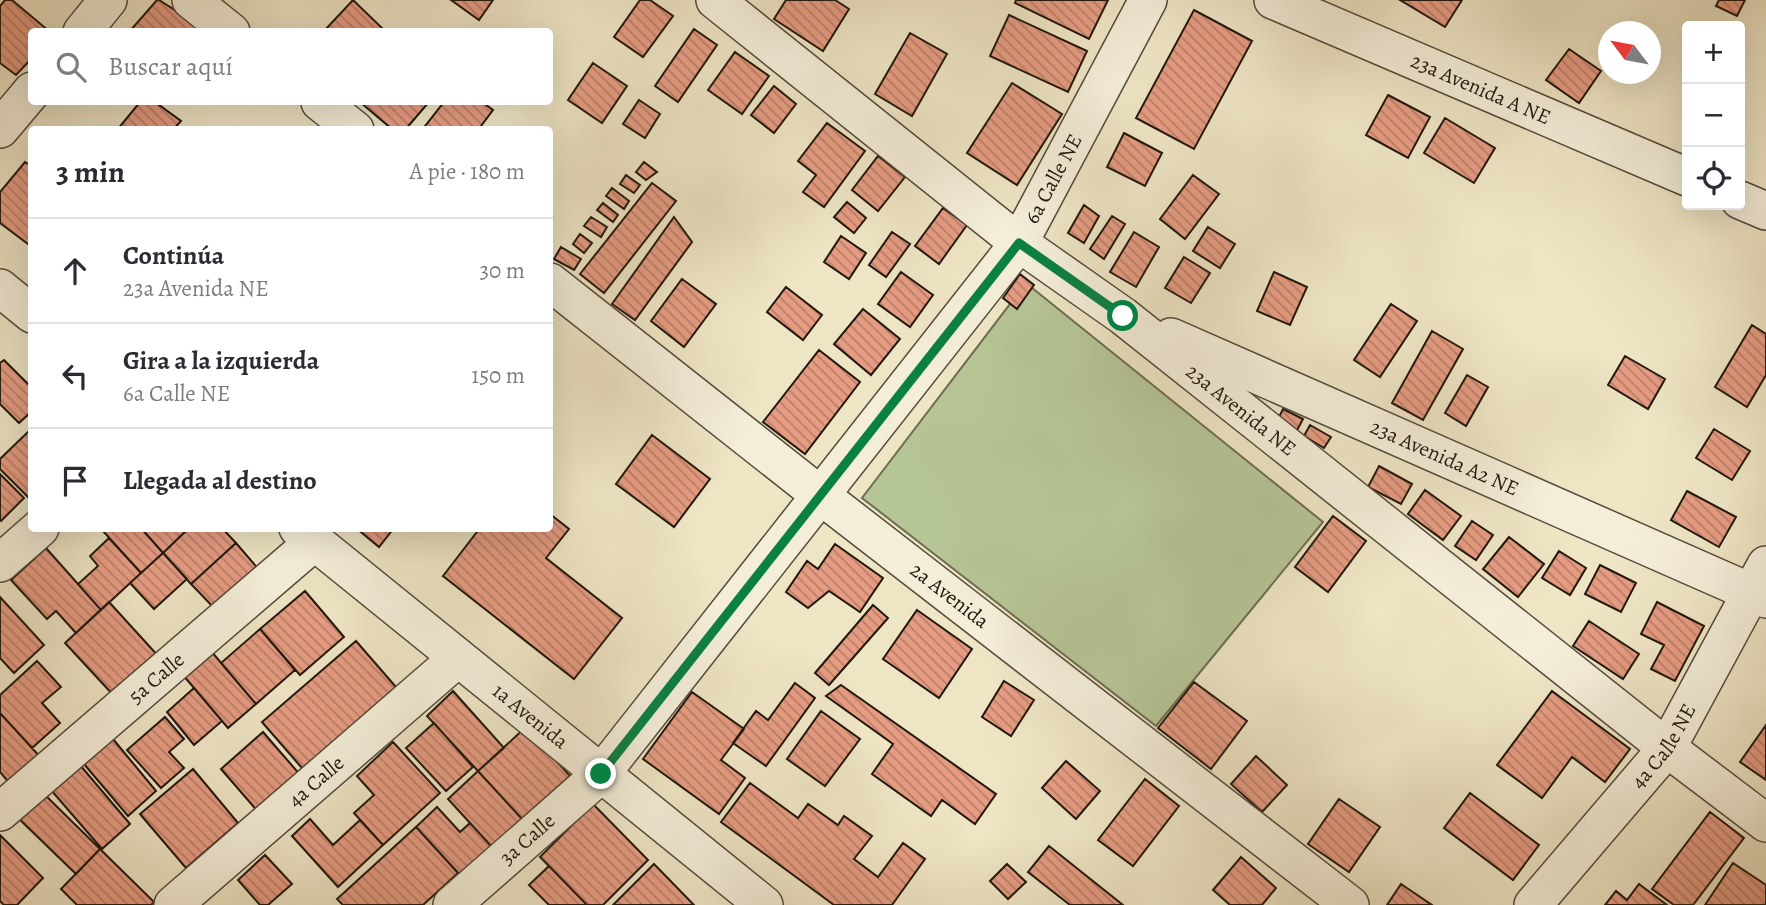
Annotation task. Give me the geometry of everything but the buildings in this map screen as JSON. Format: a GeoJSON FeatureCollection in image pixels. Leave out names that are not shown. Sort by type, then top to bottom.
{"type":"FeatureCollection","features":[{"type":"Feature","properties":{"kind":"street"},"geometry":{"type":"LineString","coordinates":[[85,28],[108,0]]}},
{"type":"Feature","properties":{"kind":"street"},"geometry":{"type":"LineString","coordinates":[[191,0],[226,28]]}},
{"type":"Feature","properties":{"kind":"street","name":"23a Avenida NE"},"geometry":{"type":"LineString","coordinates":[[715,0],[1019,243],[1123,316],[1667,748],[1766,823]]}},
{"type":"Feature","properties":{"kind":"street","name":"6a Calle NE"},"geometry":{"type":"LineString","coordinates":[[601,774],[1019,243],[1148,0]]}},
{"type":"Feature","properties":{"kind":"street","name":"23a Avenida A NE"},"geometry":{"type":"LineString","coordinates":[[1273,0],[1682,175]]}},
{"type":"Feature","properties":{"kind":"street"},"geometry":{"type":"LineString","coordinates":[[0,129],[28,96]]}},
{"type":"Feature","properties":{"kind":"street"},"geometry":{"type":"LineString","coordinates":[[324,105],[350,126]]}},
{"type":"Feature","properties":{"kind":"street"},"geometry":{"type":"LineString","coordinates":[[1745,202],[1766,211]]}},
{"type":"Feature","properties":{"kind":"street","name":"2a Avenida"},"geometry":{"type":"LineString","coordinates":[[553,284],[820,495],[1350,905]]}},
{"type":"Feature","properties":{"kind":"street","name":"23a Avenida A2 NE"},"geometry":{"type":"LineString","coordinates":[[1123,316],[1761,586]]}},
{"type":"Feature","properties":{"kind":"street"},"geometry":{"type":"LineString","coordinates":[[0,563],[35,532]]}},
{"type":"Feature","properties":{"kind":"street","name":"1a Avenida"},"geometry":{"type":"LineString","coordinates":[[306,535],[601,774],[744,899]]}},
{"type":"Feature","properties":{"kind":"street","name":"5a Calle"},"geometry":{"type":"LineString","coordinates":[[0,812],[306,535]]}},
{"type":"Feature","properties":{"kind":"street","name":"4a Calle NE"},"geometry":{"type":"LineString","coordinates":[[1533,905],[1667,748],[1761,586]]}},
{"type":"Feature","properties":{"kind":"street","name":"4a Calle"},"geometry":{"type":"LineString","coordinates":[[173,905],[458,658]]}},
{"type":"Feature","properties":{"kind":"street","name":"3a Calle"},"geometry":{"type":"LineString","coordinates":[[452,905],[601,774]]}},
{"type":"Feature","properties":{"kind":"green space"},"geometry":{"type":"Polygon","coordinates":[[[1026,283],[1323,522],[1156,726],[862,498],[1026,283]]]}},
{"type":"Feature","properties":{"kind":"route"},"geometry":{"type":"LineString","coordinates":[[601,774],[1019,243],[1123,316]]}}]}
